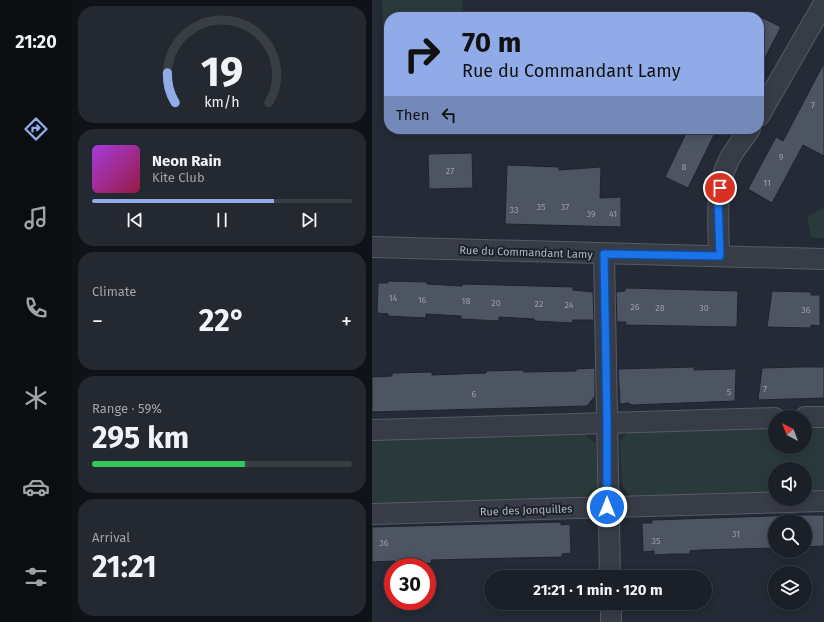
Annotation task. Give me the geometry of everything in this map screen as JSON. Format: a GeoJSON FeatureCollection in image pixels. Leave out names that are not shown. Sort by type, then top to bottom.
{"type":"FeatureCollection","features":[{"type":"Feature","properties":{"kind":"street"},"geometry":{"type":"LineString","coordinates":[[764,107],[824,3]]}},
{"type":"Feature","properties":{"kind":"street"},"geometry":{"type":"LineString","coordinates":[[720,256],[718,198],[722,178],[728,162],[747,134]]}},
{"type":"Feature","properties":{"kind":"street","name":"Rue du Commandant Lamy"},"geometry":{"type":"LineString","coordinates":[[372,247],[824,259]]}},
{"type":"Feature","properties":{"kind":"street"},"geometry":{"type":"LineString","coordinates":[[604,254],[607,507],[610,570]]}},
{"type":"Feature","properties":{"kind":"street"},"geometry":{"type":"LineString","coordinates":[[812,417],[824,417]]}},
{"type":"Feature","properties":{"kind":"street"},"geometry":{"type":"LineString","coordinates":[[372,430],[768,418]]}},
{"type":"Feature","properties":{"kind":"street","name":"Rue des Jonquilles"},"geometry":{"type":"LineString","coordinates":[[372,514],[824,501]]}},
{"type":"Feature","properties":{"kind":"street"},"geometry":{"type":"LineString","coordinates":[[611,610],[611,622]]}},
{"type":"Feature","properties":{"kind":"shaded area"},"geometry":{"type":"Polygon","coordinates":[[[382,0],[463,0],[463,12],[384,12],[384,46],[382,0]]]}},
{"type":"Feature","properties":{"kind":"shaded area"},"geometry":{"type":"Polygon","coordinates":[[[824,207],[824,238],[811,238],[807,217],[824,207]]]}},
{"type":"Feature","properties":{"kind":"shaded area"},"geometry":{"type":"Polygon","coordinates":[[[812,426],[824,426],[824,493],[812,493],[812,462],[768,462],[768,494],[631,497],[622,486],[620,441],[629,431],[768,427],[768,454],[812,454],[812,426]]]}},
{"type":"Feature","properties":{"kind":"shaded area"},"geometry":{"type":"Polygon","coordinates":[[[582,433],[596,443],[598,489],[587,498],[372,505],[372,440],[582,433]]]}},
{"type":"Feature","properties":{"kind":"building"},"geometry":{"type":"Polygon","coordinates":[[[764,18],[781,27],[764,59],[764,18]]]}},
{"type":"Feature","properties":{"kind":"building"},"geometry":{"type":"Polygon","coordinates":[[[824,63],[824,156],[803,145],[772,203],[748,189],[776,137],[783,141],[824,63]]]}},
{"type":"Feature","properties":{"kind":"building"},"geometry":{"type":"Polygon","coordinates":[[[686,134],[715,134],[688,188],[665,177],[686,134]]]}},
{"type":"Feature","properties":{"kind":"building"},"geometry":{"type":"Polygon","coordinates":[[[472,153],[473,188],[429,189],[428,154],[472,153]]]}},
{"type":"Feature","properties":{"kind":"building"},"geometry":{"type":"Polygon","coordinates":[[[507,165],[559,167],[559,170],[601,167],[600,198],[621,197],[621,227],[505,224],[507,165]]]}},
{"type":"Feature","properties":{"kind":"building"},"geometry":{"type":"Polygon","coordinates":[[[388,281],[427,282],[427,284],[462,286],[463,284],[573,287],[573,290],[593,292],[594,320],[573,320],[572,323],[499,317],[499,321],[461,319],[461,316],[426,314],[426,318],[388,316],[388,314],[377,313],[378,283],[388,283],[388,281]]]}},
{"type":"Feature","properties":{"kind":"building"},"geometry":{"type":"Polygon","coordinates":[[[625,288],[738,291],[737,327],[625,325],[626,322],[617,322],[616,292],[625,291],[625,288]]]}},
{"type":"Feature","properties":{"kind":"building"},"geometry":{"type":"Polygon","coordinates":[[[772,291],[811,292],[811,295],[820,295],[820,326],[811,325],[811,328],[767,327],[772,291]]]}},
{"type":"Feature","properties":{"kind":"building"},"geometry":{"type":"Polygon","coordinates":[[[694,367],[694,370],[736,369],[735,401],[632,405],[628,403],[620,404],[618,369],[694,367]]]}},
{"type":"Feature","properties":{"kind":"building"},"geometry":{"type":"Polygon","coordinates":[[[824,367],[824,398],[758,400],[762,368],[824,367]]]}},
{"type":"Feature","properties":{"kind":"building"},"geometry":{"type":"Polygon","coordinates":[[[595,368],[595,396],[587,406],[372,412],[372,377],[392,376],[392,373],[432,372],[432,375],[486,373],[486,371],[576,371],[576,369],[595,368]]]}},
{"type":"Feature","properties":{"kind":"building"},"geometry":{"type":"Polygon","coordinates":[[[812,515],[824,515],[824,546],[812,547],[812,515]]]}},
{"type":"Feature","properties":{"kind":"building"},"geometry":{"type":"Polygon","coordinates":[[[768,516],[768,548],[701,550],[690,551],[690,554],[654,555],[654,551],[643,552],[642,523],[652,523],[652,520],[768,516]]]}},
{"type":"Feature","properties":{"kind":"building"},"geometry":{"type":"Polygon","coordinates":[[[561,522],[561,525],[570,524],[571,553],[562,554],[562,557],[436,560],[436,558],[384,558],[384,561],[372,562],[372,527],[561,522]]]}},
{"type":"Feature","properties":{"kind":"route"},"geometry":{"type":"LineString","coordinates":[[607,507],[604,254],[720,256],[718,198],[720,188]]}}]}
